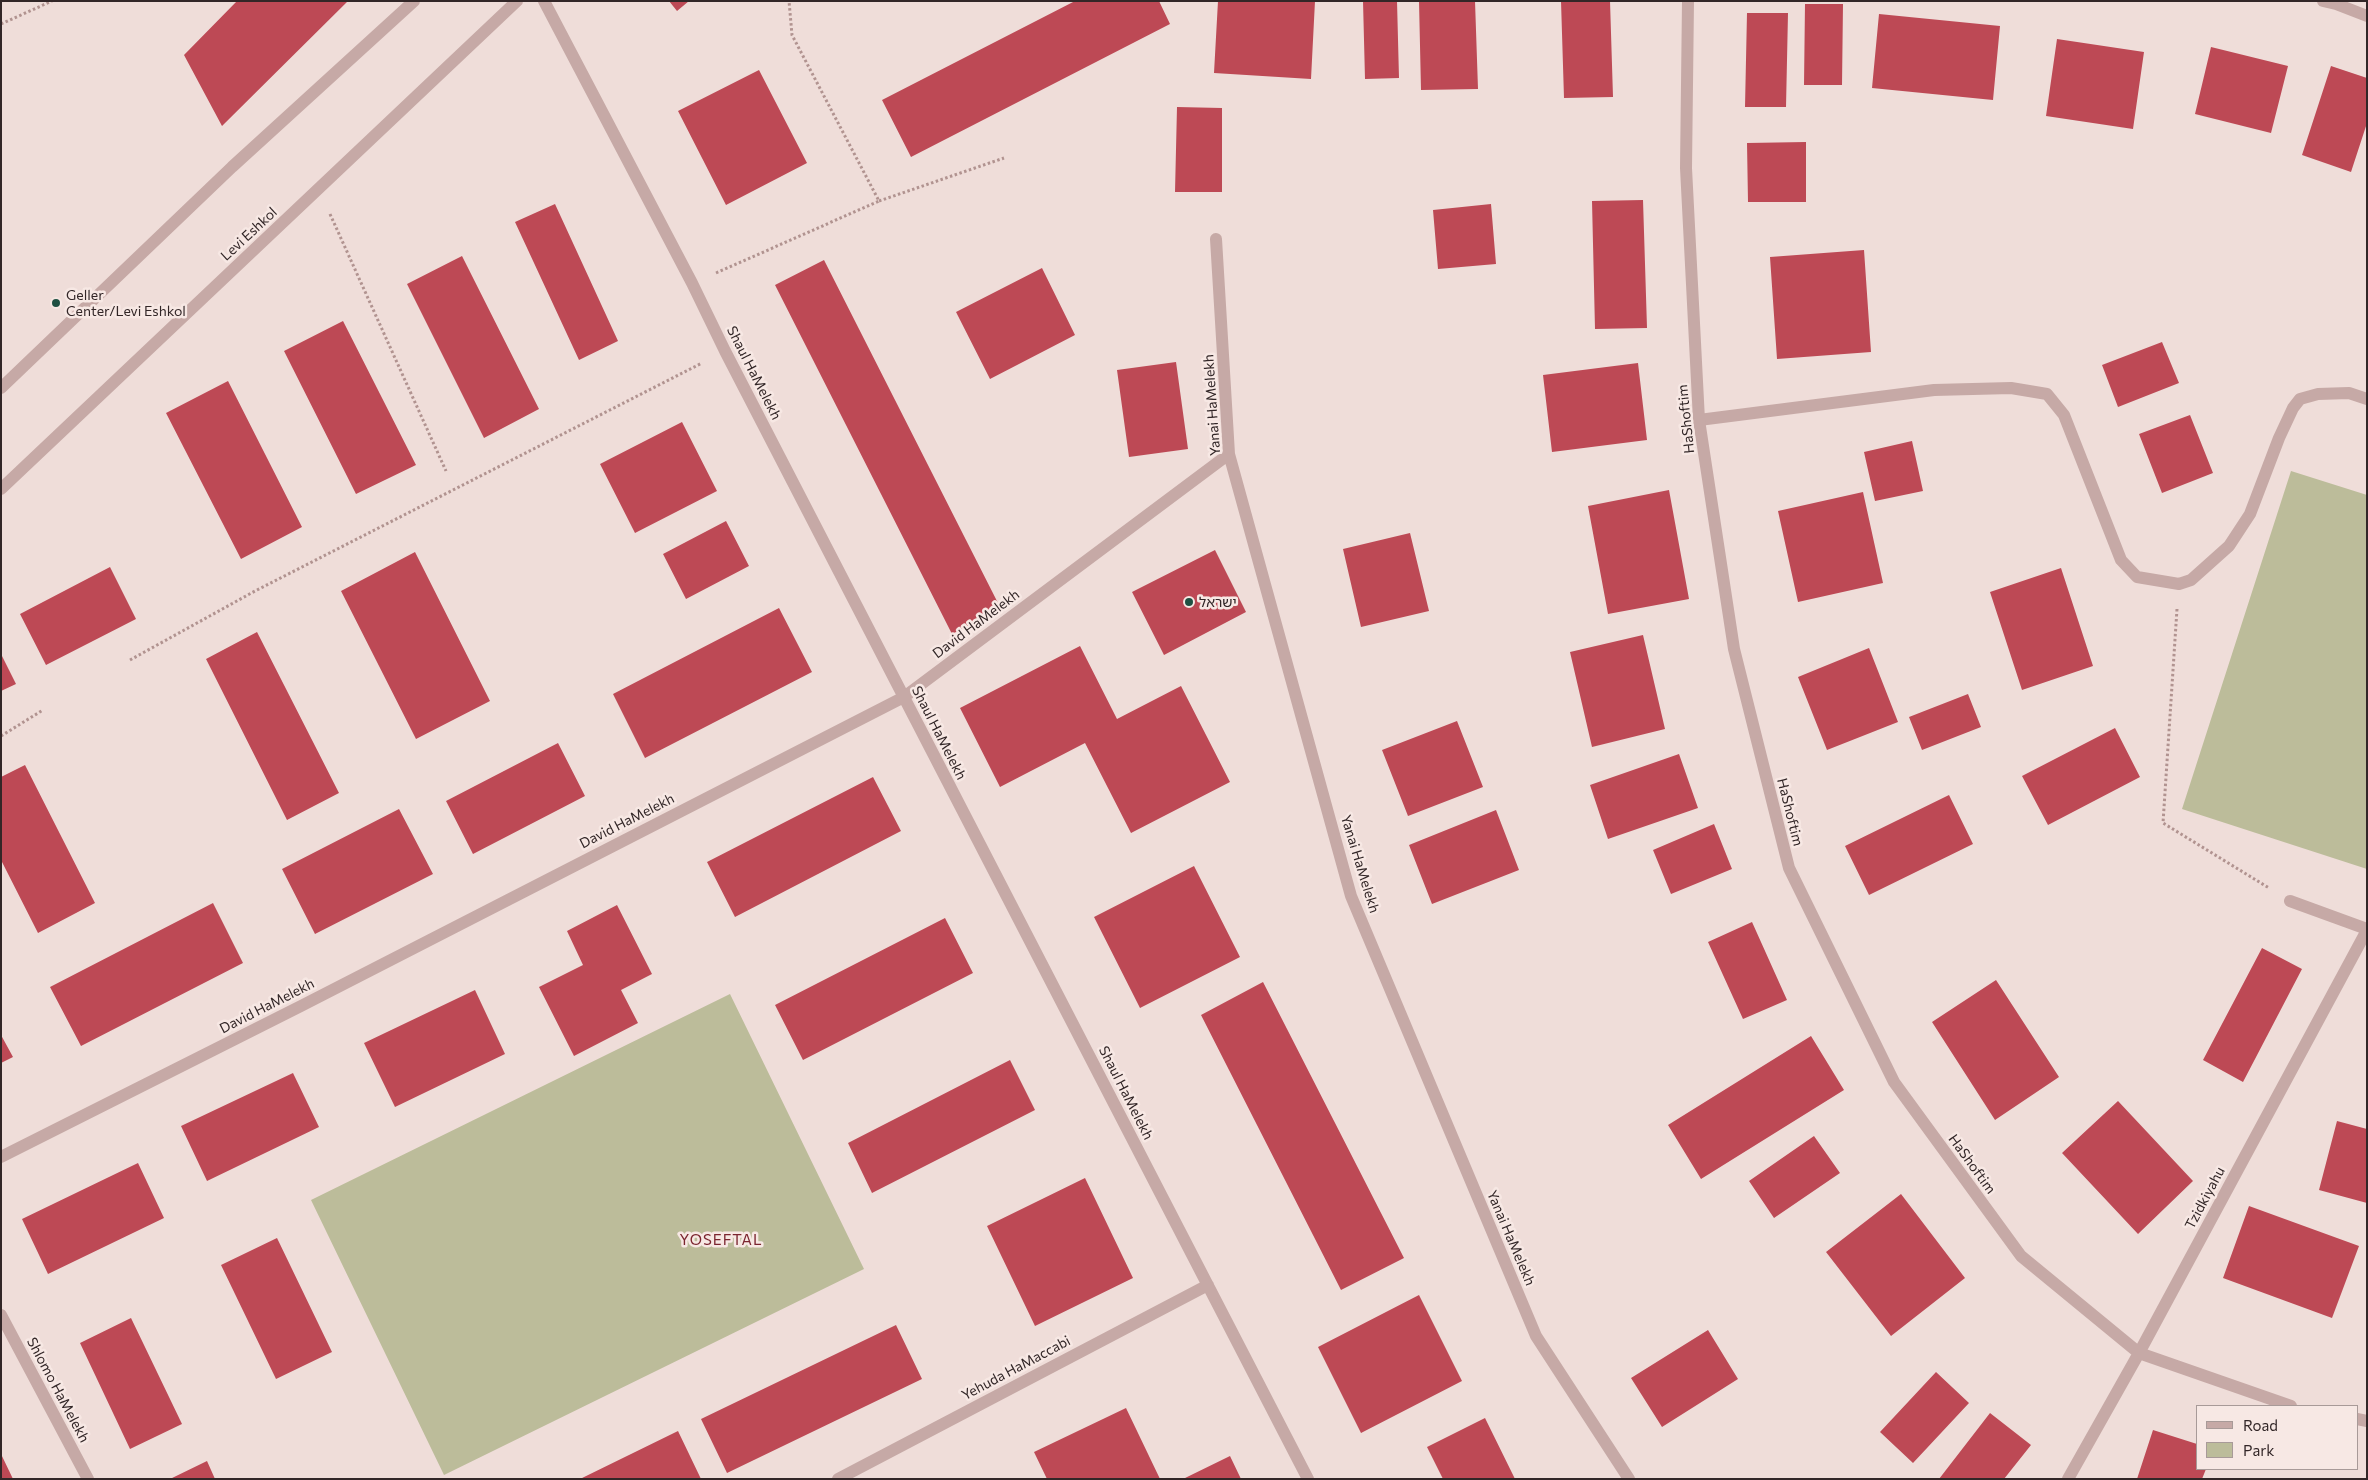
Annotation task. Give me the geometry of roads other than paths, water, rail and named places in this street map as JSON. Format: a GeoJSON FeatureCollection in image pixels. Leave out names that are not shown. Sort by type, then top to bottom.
{"type":"FeatureCollection","features":[{"type":"Feature","properties":{"kind":"street"},"geometry":{"type":"LineString","coordinates":[[1,388],[232,167],[414,1]]}},
{"type":"Feature","properties":{"kind":"street","name":"Levi Eshkol"},"geometry":{"type":"LineString","coordinates":[[1,489],[517,1]]}},
{"type":"Feature","properties":{"kind":"street","name":"Shaul HaMelekh"},"geometry":{"type":"LineString","coordinates":[[544,1],[692,283],[725,351],[1308,1479]]}},
{"type":"Feature","properties":{"kind":"street","name":"HaShoftim"},"geometry":{"type":"LineString","coordinates":[[1688,1],[1686,168],[1699,420],[1734,649],[1789,868],[1894,1082],[2021,1256],[2139,1353],[2288,1405]]}},
{"type":"Feature","properties":{"kind":"street"},"geometry":{"type":"LineString","coordinates":[[2322,1],[2336,2],[2367,16]]}},
{"type":"Feature","properties":{"kind":"street","name":"Yanai HaMelekh"},"geometry":{"type":"LineString","coordinates":[[1216,239],[1230,454],[1351,896],[1536,1336],[1629,1479]]}},
{"type":"Feature","properties":{"kind":"street"},"geometry":{"type":"LineString","coordinates":[[1699,420],[1934,390],[2011,388],[2047,394],[2064,414],[2120,560],[2137,577],[2179,584],[2191,580],[2229,546],[2250,514],[2279,438],[2293,408],[2300,399],[2318,394],[2349,393],[2367,398]]}},
{"type":"Feature","properties":{"kind":"street","name":"David HaMelekh"},"geometry":{"type":"LineString","coordinates":[[1,1156],[310,1002],[904,697],[1230,454]]}},
{"type":"Feature","properties":{"kind":"street"},"geometry":{"type":"LineString","coordinates":[[2290,901],[2367,930]]}},
{"type":"Feature","properties":{"kind":"street","name":"Tzidkiyahu"},"geometry":{"type":"LineString","coordinates":[[2068,1479],[2139,1353],[2367,930]]}},
{"type":"Feature","properties":{"kind":"street","name":"Yehuda HaMaccabi"},"geometry":{"type":"LineString","coordinates":[[838,1479],[1208,1285]]}},
{"type":"Feature","properties":{"kind":"street","name":"Shlomo HaMelekh"},"geometry":{"type":"LineString","coordinates":[[1,1315],[88,1479]]}},
{"type":"Feature","properties":{"kind":"place","name":"Geller Center/Levi Eshkol"},"geometry":{"type":"Point","coordinates":[56,303]}},
{"type":"Feature","properties":{"kind":"place","name":"ישראל"},"geometry":{"type":"Point","coordinates":[1189,602]}},
{"type":"Feature","properties":{"kind":"district","name":"YOSEFTAL"},"geometry":{"type":"Point","coordinates":[721,1240]}}]}
